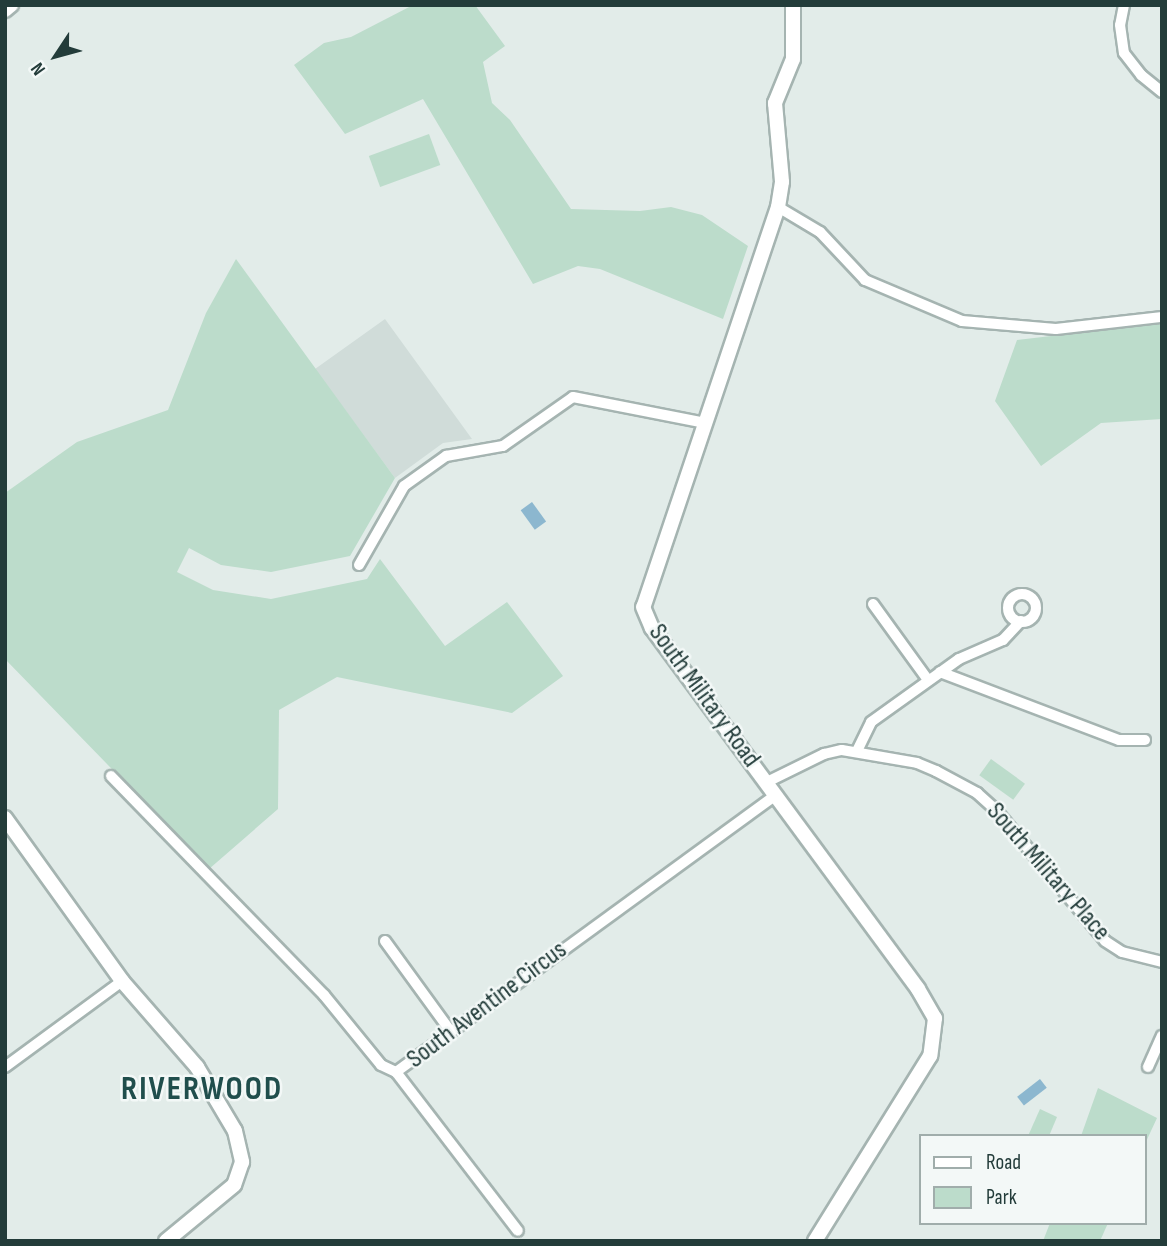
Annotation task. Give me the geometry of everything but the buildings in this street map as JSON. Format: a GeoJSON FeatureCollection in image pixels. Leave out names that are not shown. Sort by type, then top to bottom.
{"type":"FeatureCollection","features":[{"type":"Feature","properties":{"kind":"street"},"geometry":{"type":"LineString","coordinates":[[5,10],[11,5]]}},
{"type":"Feature","properties":{"kind":"street","name":"South Military Road"},"geometry":{"type":"LineString","coordinates":[[793,5],[793,59],[775,103],[782,182],[778,207],[643,607],[652,628],[918,989],[936,1025],[933,1046],[923,1067],[815,1241]]}},
{"type":"Feature","properties":{"kind":"street"},"geometry":{"type":"LineString","coordinates":[[1124,5],[1120,25],[1124,53],[1140,75],[1162,92]]}},
{"type":"Feature","properties":{"kind":"street"},"geometry":{"type":"LineString","coordinates":[[778,207],[820,232],[865,280],[962,321],[1056,329],[1162,317]]}},
{"type":"Feature","properties":{"kind":"street"},"geometry":{"type":"LineString","coordinates":[[359,565],[404,486],[446,456],[503,446],[573,397],[705,424]]}},
{"type":"Feature","properties":{"kind":"street"},"geometry":{"type":"LineString","coordinates":[[873,604],[928,680]]}},
{"type":"Feature","properties":{"kind":"street"},"geometry":{"type":"LineString","coordinates":[[857,751],[871,722],[940,672],[1003,640],[1021,621]]}},
{"type":"Feature","properties":{"kind":"street"},"geometry":{"type":"LineString","coordinates":[[940,672],[1119,740],[1145,740]]}},
{"type":"Feature","properties":{"kind":"street","name":"South Military Place"},"geometry":{"type":"LineString","coordinates":[[767,782],[824,754],[857,751],[918,763],[977,793],[996,810],[1105,942],[1122,952],[1162,962]]}},
{"type":"Feature","properties":{"kind":"street","name":"South Aventine Circus"},"geometry":{"type":"LineString","coordinates":[[111,776],[324,995],[382,1065],[396,1072],[449,1029],[776,795]]}},
{"type":"Feature","properties":{"kind":"street"},"geometry":{"type":"LineString","coordinates":[[5,818],[122,981],[206,1080],[230,1119],[241,1152],[241,1171],[229,1192],[166,1241]]}},
{"type":"Feature","properties":{"kind":"street"},"geometry":{"type":"LineString","coordinates":[[386,941],[449,1029]]}},
{"type":"Feature","properties":{"kind":"street"},"geometry":{"type":"LineString","coordinates":[[5,1067],[122,981]]}},
{"type":"Feature","properties":{"kind":"street"},"geometry":{"type":"LineString","coordinates":[[1148,1067],[1162,1036]]}},
{"type":"Feature","properties":{"kind":"street"},"geometry":{"type":"LineString","coordinates":[[396,1072],[518,1231]]}},
{"type":"Feature","properties":{"kind":"shaded area"},"geometry":{"type":"Polygon","coordinates":[[[385,319],[472,439],[443,443],[395,478],[315,369],[385,319]]]}},
{"type":"Feature","properties":{"kind":"green space"},"geometry":{"type":"Polygon","coordinates":[[[413,5],[475,5],[505,46],[483,62],[492,103],[510,120],[571,209],[640,211],[671,207],[702,215],[748,246],[723,319],[600,269],[578,266],[533,284],[423,99],[345,134],[294,65],[324,43],[351,37],[413,5]]]}},
{"type":"Feature","properties":{"kind":"green space"},"geometry":{"type":"Polygon","coordinates":[[[429,134],[440,165],[380,187],[369,156],[429,134]]]}},
{"type":"Feature","properties":{"kind":"green space"},"geometry":{"type":"Polygon","coordinates":[[[236,259],[395,478],[350,556],[271,572],[221,565],[189,548],[177,572],[213,590],[271,599],[367,579],[380,559],[445,646],[507,602],[563,676],[512,713],[337,677],[279,710],[278,809],[209,869],[5,659],[5,493],[77,442],[168,410],[206,313],[236,259]]]}},
{"type":"Feature","properties":{"kind":"green space"},"geometry":{"type":"Polygon","coordinates":[[[1162,323],[1162,419],[1101,423],[1041,466],[995,401],[1017,340],[1162,323]]]}},
{"type":"Feature","properties":{"kind":"green space"},"geometry":{"type":"Polygon","coordinates":[[[991,759],[1025,784],[1013,800],[979,775],[991,759]]]}},
{"type":"Feature","properties":{"kind":"green space"},"geometry":{"type":"Polygon","coordinates":[[[1098,1088],[1157,1118],[1146,1142],[1146,1134],[1082,1134],[1098,1088]]]}},
{"type":"Feature","properties":{"kind":"green space"},"geometry":{"type":"Polygon","coordinates":[[[1040,1109],[1057,1117],[1050,1134],[1029,1134],[1040,1109]]]}},
{"type":"Feature","properties":{"kind":"green space"},"geometry":{"type":"Polygon","coordinates":[[[1049,1225],[1107,1225],[1100,1241],[1043,1241],[1049,1225]]]}},
{"type":"Feature","properties":{"kind":"water"},"geometry":{"type":"Polygon","coordinates":[[[532,502],[546,521],[535,530],[521,510],[532,502]]]}},
{"type":"Feature","properties":{"kind":"water"},"geometry":{"type":"Polygon","coordinates":[[[1040,1079],[1047,1088],[1024,1106],[1017,1097],[1040,1079]]]}},
{"type":"Feature","properties":{"kind":"district","name":"RIVERWOOD"},"geometry":{"type":"Point","coordinates":[202,1090]}}]}
